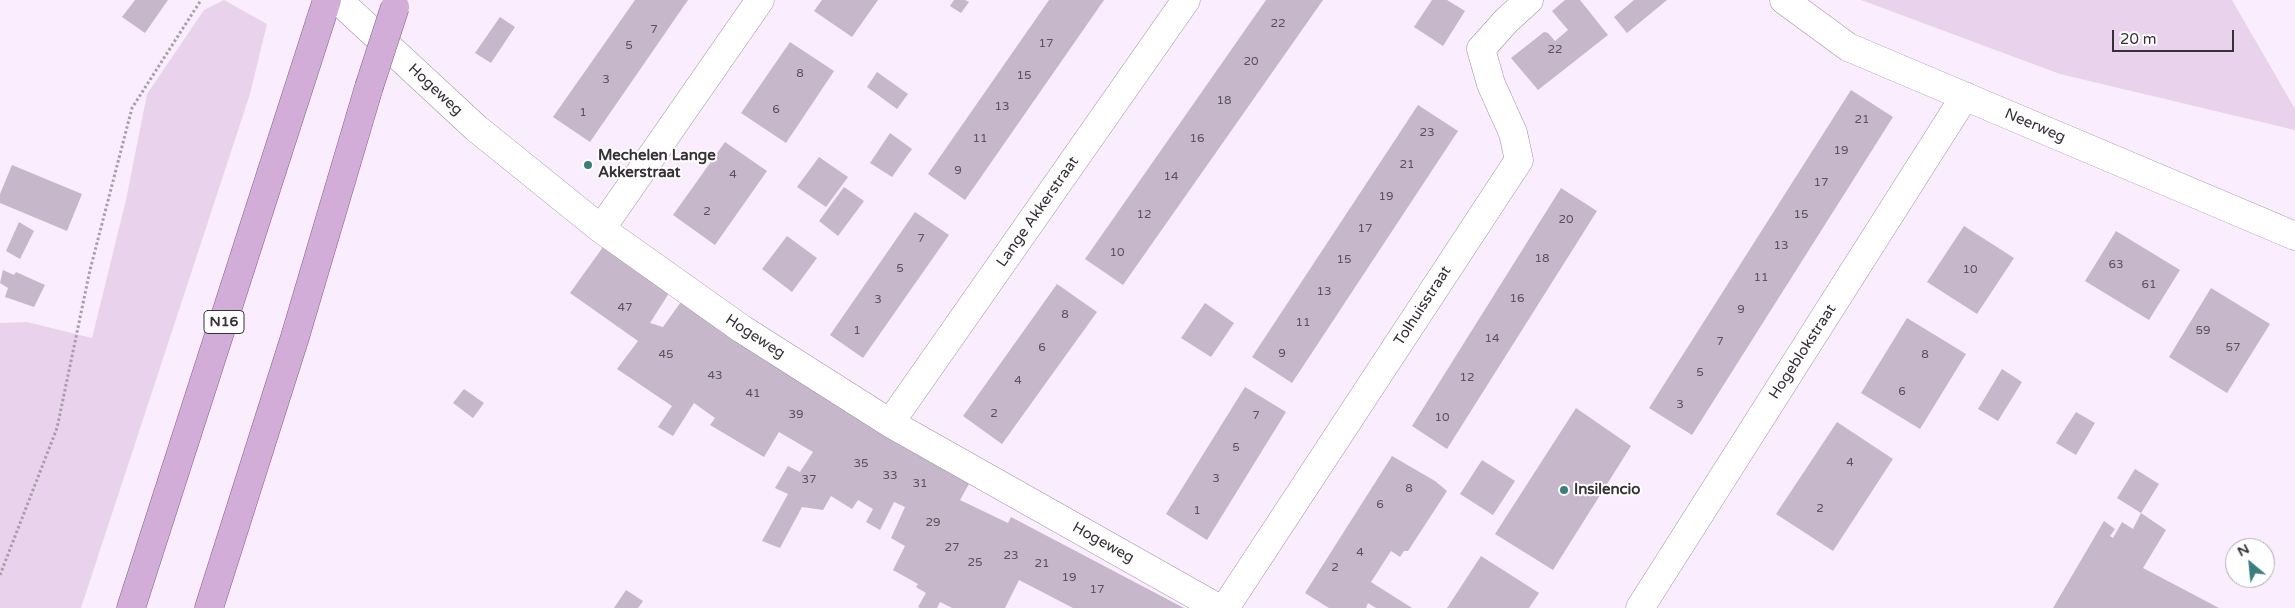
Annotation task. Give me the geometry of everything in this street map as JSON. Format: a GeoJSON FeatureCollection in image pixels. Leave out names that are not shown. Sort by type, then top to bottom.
{"type":"FeatureCollection","features":[{"type":"Feature","properties":{"kind":"main road","name":"N16"},"geometry":{"type":"LineString","coordinates":[[131,608],[327,0]]}},
{"type":"Feature","properties":{"kind":"main road"},"geometry":{"type":"LineString","coordinates":[[209,608],[295,338],[369,87],[396,3]]}},
{"type":"Feature","properties":{"kind":"street","name":"Hogeweg"},"geometry":{"type":"LineString","coordinates":[[338,0],[476,128],[601,229],[742,329],[890,423],[1218,608]]}},
{"type":"Feature","properties":{"kind":"street"},"geometry":{"type":"LineString","coordinates":[[601,229],[760,0]]}},
{"type":"Feature","properties":{"kind":"street","name":"Lange Akkerstraat"},"geometry":{"type":"LineString","coordinates":[[890,423],[1186,0]]}},
{"type":"Feature","properties":{"kind":"street","name":"Tolhuisstraat"},"geometry":{"type":"LineString","coordinates":[[1225,608],[1519,160],[1513,133],[1491,84],[1481,49],[1506,21],[1529,0]]}},
{"type":"Feature","properties":{"kind":"street","name":"Neerweg"},"geometry":{"type":"LineString","coordinates":[[1784,0],[1848,46],[2295,236]]}},
{"type":"Feature","properties":{"kind":"street","name":"Hogeblokstraat"},"geometry":{"type":"LineString","coordinates":[[1640,608],[1966,96]]}},
{"type":"Feature","properties":{"kind":"path"},"geometry":{"type":"LineString","coordinates":[[0,574],[57,428],[90,270],[132,108],[201,0]]}},
{"type":"Feature","properties":{"kind":"shaded area"},"geometry":{"type":"Polygon","coordinates":[[[224,0],[267,24],[250,94],[81,608],[0,608],[0,323],[27,322],[92,338],[126,200],[147,94],[204,10],[224,0]]]}},
{"type":"Feature","properties":{"kind":"shaded area"},"geometry":{"type":"Polygon","coordinates":[[[1861,0],[2232,0],[2295,109],[2295,130],[2060,74],[1861,0]]]}},
{"type":"Feature","properties":{"kind":"building"},"geometry":{"type":"Polygon","coordinates":[[[135,0],[168,0],[145,33],[122,17],[135,0]]]}},
{"type":"Feature","properties":{"kind":"building"},"geometry":{"type":"Polygon","coordinates":[[[635,0],[688,0],[590,142],[553,117],[635,0]]]}},
{"type":"Feature","properties":{"kind":"building"},"geometry":{"type":"Polygon","coordinates":[[[822,0],[878,0],[852,37],[814,11],[822,0]]]}},
{"type":"Feature","properties":{"kind":"building"},"geometry":{"type":"Polygon","coordinates":[[[954,0],[969,2],[961,13],[950,6],[954,0]]]}},
{"type":"Feature","properties":{"kind":"building"},"geometry":{"type":"Polygon","coordinates":[[[1049,0],[1104,0],[965,200],[928,174],[1049,0]]]}},
{"type":"Feature","properties":{"kind":"building"},"geometry":{"type":"Polygon","coordinates":[[[1266,0],[1323,0],[1123,285],[1085,259],[1266,0]]]}},
{"type":"Feature","properties":{"kind":"building"},"geometry":{"type":"Polygon","coordinates":[[[1432,0],[1447,0],[1465,11],[1443,46],[1414,27],[1432,0]]]}},
{"type":"Feature","properties":{"kind":"building"},"geometry":{"type":"Polygon","coordinates":[[[1565,0],[1580,0],[1608,35],[1538,90],[1511,58],[1544,32],[1548,33],[1555,41],[1568,30],[1552,11],[1565,0]]]}},
{"type":"Feature","properties":{"kind":"building"},"geometry":{"type":"Polygon","coordinates":[[[1634,0],[1667,0],[1627,33],[1614,17],[1634,0]]]}},
{"type":"Feature","properties":{"kind":"building"},"geometry":{"type":"Polygon","coordinates":[[[500,17],[515,27],[491,63],[475,53],[500,17]]]}},
{"type":"Feature","properties":{"kind":"building"},"geometry":{"type":"Polygon","coordinates":[[[790,42],[834,71],[786,143],[741,113],[790,42]]]}},
{"type":"Feature","properties":{"kind":"building"},"geometry":{"type":"Polygon","coordinates":[[[877,72],[908,94],[897,109],[867,87],[877,72]]]}},
{"type":"Feature","properties":{"kind":"building"},"geometry":{"type":"Polygon","coordinates":[[[1851,90],[1893,117],[1692,435],[1649,408],[1851,90]]]}},
{"type":"Feature","properties":{"kind":"building"},"geometry":{"type":"Polygon","coordinates":[[[1418,105],[1458,131],[1292,383],[1252,357],[1418,105]]]}},
{"type":"Feature","properties":{"kind":"building"},"geometry":{"type":"Polygon","coordinates":[[[890,133],[912,149],[892,177],[870,163],[890,133]]]}},
{"type":"Feature","properties":{"kind":"building"},"geometry":{"type":"Polygon","coordinates":[[[725,142],[767,171],[715,245],[673,215],[725,142]]]}},
{"type":"Feature","properties":{"kind":"building"},"geometry":{"type":"Polygon","coordinates":[[[819,157],[848,177],[826,207],[797,187],[819,157]]]}},
{"type":"Feature","properties":{"kind":"building"},"geometry":{"type":"Polygon","coordinates":[[[12,165],[82,194],[67,231],[0,203],[0,194],[12,165]]]}},
{"type":"Feature","properties":{"kind":"building"},"geometry":{"type":"Polygon","coordinates":[[[844,187],[864,201],[838,236],[819,221],[844,187]]]}},
{"type":"Feature","properties":{"kind":"building"},"geometry":{"type":"Polygon","coordinates":[[[1561,188],[1597,211],[1447,449],[1412,426],[1561,188]]]}},
{"type":"Feature","properties":{"kind":"building"},"geometry":{"type":"Polygon","coordinates":[[[915,212],[949,235],[863,358],[830,335],[915,212]]]}},
{"type":"Feature","properties":{"kind":"building"},"geometry":{"type":"Polygon","coordinates":[[[19,222],[34,231],[20,259],[6,251],[19,222]]]}},
{"type":"Feature","properties":{"kind":"building"},"geometry":{"type":"Polygon","coordinates":[[[1964,226],[2014,258],[1977,314],[1927,282],[1964,226]]]}},
{"type":"Feature","properties":{"kind":"building"},"geometry":{"type":"Polygon","coordinates":[[[2116,231],[2180,270],[2149,320],[2085,281],[2116,231]]]}},
{"type":"Feature","properties":{"kind":"building"},"geometry":{"type":"Polygon","coordinates":[[[787,236],[817,258],[792,292],[762,269],[787,236]]]}},
{"type":"Feature","properties":{"kind":"building"},"geometry":{"type":"Polygon","coordinates":[[[603,247],[671,290],[650,323],[663,327],[683,299],[970,482],[960,500],[1008,523],[1011,517],[1184,608],[1073,608],[1019,580],[1005,608],[952,608],[940,602],[937,608],[920,608],[918,607],[926,593],[916,587],[918,584],[893,570],[905,546],[891,538],[905,507],[894,502],[880,530],[866,522],[873,509],[858,500],[852,509],[831,496],[823,510],[802,507],[780,548],[762,541],[788,494],[775,488],[788,466],[800,472],[813,452],[779,432],[764,457],[710,425],[715,418],[694,403],[673,436],[658,427],[672,406],[617,369],[638,341],[570,293],[603,247]]]}},
{"type":"Feature","properties":{"kind":"building"},"geometry":{"type":"Polygon","coordinates":[[[3,270],[14,275],[16,272],[45,285],[34,307],[5,297],[8,288],[0,283],[3,270]]]}},
{"type":"Feature","properties":{"kind":"building"},"geometry":{"type":"Polygon","coordinates":[[[1057,284],[1097,312],[1002,444],[963,416],[1057,284]]]}},
{"type":"Feature","properties":{"kind":"building"},"geometry":{"type":"Polygon","coordinates":[[[2211,288],[2270,324],[2227,393],[2169,357],[2211,288]]]}},
{"type":"Feature","properties":{"kind":"building"},"geometry":{"type":"Polygon","coordinates":[[[1205,303],[1234,323],[1211,357],[1181,338],[1205,303]]]}},
{"type":"Feature","properties":{"kind":"building"},"geometry":{"type":"Polygon","coordinates":[[[1907,318],[1966,354],[1920,429],[1861,393],[1907,318]]]}},
{"type":"Feature","properties":{"kind":"building"},"geometry":{"type":"Polygon","coordinates":[[[2002,369],[2022,382],[1998,421],[1978,409],[2002,369]]]}},
{"type":"Feature","properties":{"kind":"building"},"geometry":{"type":"Polygon","coordinates":[[[1245,387],[1286,412],[1207,540],[1166,514],[1245,387]]]}},
{"type":"Feature","properties":{"kind":"building"},"geometry":{"type":"Polygon","coordinates":[[[464,389],[484,403],[473,418],[453,403],[464,389]]]}},
{"type":"Feature","properties":{"kind":"building","name":"Insilencio"},"geometry":{"type":"Polygon","coordinates":[[[1576,408],[1631,446],[1553,570],[1495,534],[1576,408]]]}},
{"type":"Feature","properties":{"kind":"building"},"geometry":{"type":"Polygon","coordinates":[[[2076,412],[2095,423],[2076,455],[2056,443],[2076,412]]]}},
{"type":"Feature","properties":{"kind":"building"},"geometry":{"type":"Polygon","coordinates":[[[1837,422],[1893,459],[1833,551],[1776,514],[1837,422]]]}},
{"type":"Feature","properties":{"kind":"building"},"geometry":{"type":"Polygon","coordinates":[[[1392,456],[1435,481],[1447,491],[1408,551],[1404,551],[1400,557],[1391,551],[1371,582],[1412,608],[1376,608],[1368,603],[1366,608],[1329,608],[1305,593],[1392,456]]]}},
{"type":"Feature","properties":{"kind":"building"},"geometry":{"type":"Polygon","coordinates":[[[1482,460],[1515,481],[1493,515],[1460,494],[1482,460]]]}},
{"type":"Feature","properties":{"kind":"building"},"geometry":{"type":"Polygon","coordinates":[[[2135,469],[2159,484],[2141,513],[2117,498],[2135,469]]]}},
{"type":"Feature","properties":{"kind":"building"},"geometry":{"type":"Polygon","coordinates":[[[2141,513],[2166,530],[2143,568],[2219,608],[2053,608],[2104,521],[2115,529],[2110,536],[2113,538],[2122,522],[2133,529],[2141,513]]]}},
{"type":"Feature","properties":{"kind":"building"},"geometry":{"type":"Polygon","coordinates":[[[1481,556],[1539,593],[1529,608],[1447,608],[1481,556]]]}},
{"type":"Feature","properties":{"kind":"building"},"geometry":{"type":"Polygon","coordinates":[[[626,590],[643,601],[638,608],[614,608],[626,590]]]}},
{"type":"Feature","properties":{"kind":"place","name":"Mechelen Lange Akkerstraat"},"geometry":{"type":"Point","coordinates":[588,165]}},
{"type":"Feature","properties":{"kind":"place","name":"Insilencio"},"geometry":{"type":"Point","coordinates":[1564,490]}}]}
